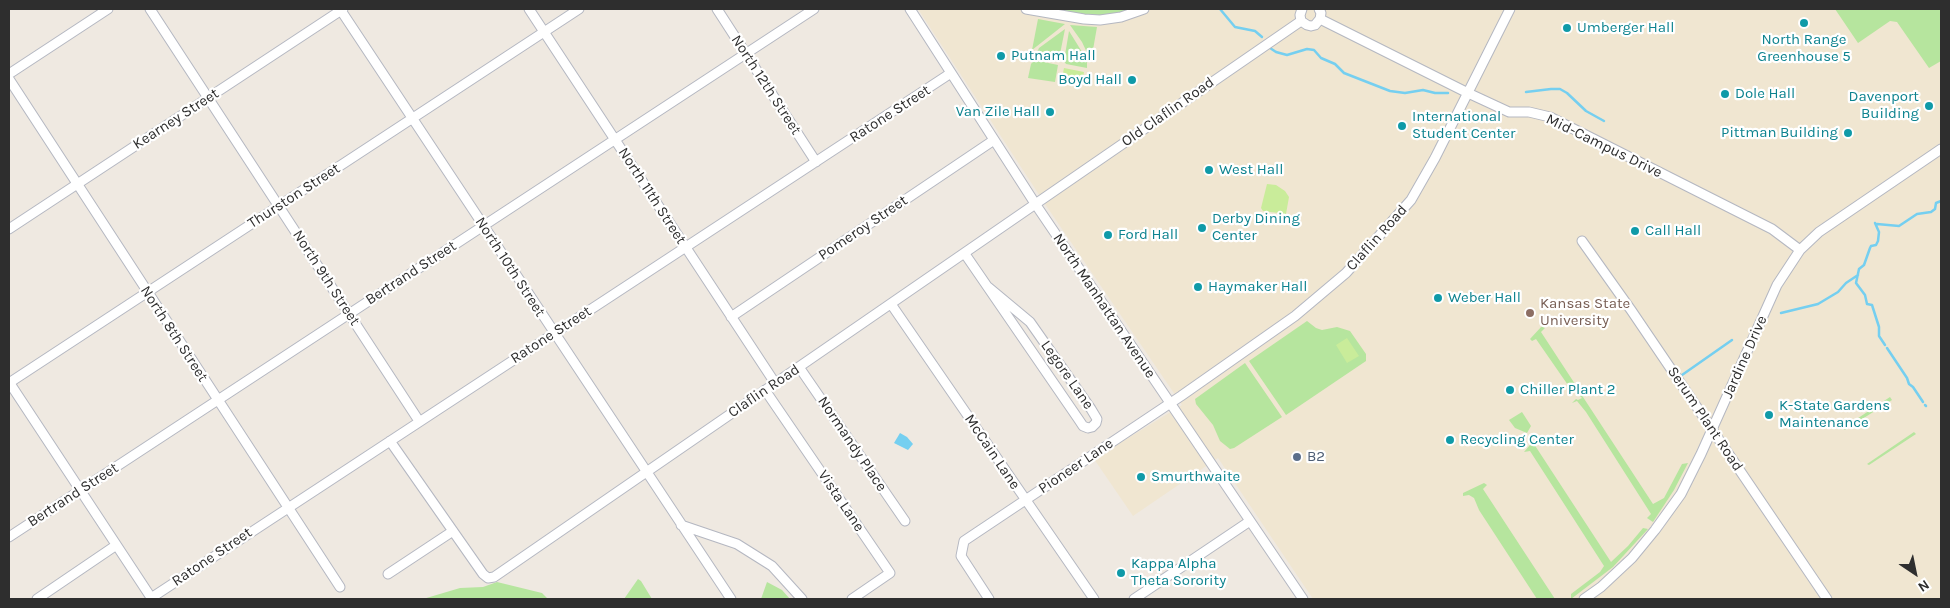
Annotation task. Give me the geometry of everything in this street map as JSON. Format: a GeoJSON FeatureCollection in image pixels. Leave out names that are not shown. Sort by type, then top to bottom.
{"type":"FeatureCollection","features":[{"type":"Feature","properties":{"kind":"street"},"geometry":{"type":"LineString","coordinates":[[9,74],[108,9]]}},
{"type":"Feature","properties":{"kind":"street","name":"North 9th Street"},"geometry":{"type":"LineString","coordinates":[[150,9],[419,421]]}},
{"type":"Feature","properties":{"kind":"street","name":"Kearney Street"},"geometry":{"type":"LineString","coordinates":[[9,229],[342,9]]}},
{"type":"Feature","properties":{"kind":"street","name":"North 10th Street"},"geometry":{"type":"LineString","coordinates":[[342,9],[730,599]]}},
{"type":"Feature","properties":{"kind":"street","name":"North 11th Street"},"geometry":{"type":"LineString","coordinates":[[529,9],[775,383]]}},
{"type":"Feature","properties":{"kind":"street","name":"Thurston Street"},"geometry":{"type":"LineString","coordinates":[[9,383],[579,9]]}},
{"type":"Feature","properties":{"kind":"street","name":"North 12th Street"},"geometry":{"type":"LineString","coordinates":[[717,9],[816,162]]}},
{"type":"Feature","properties":{"kind":"street","name":"Bertrand Street"},"geometry":{"type":"LineString","coordinates":[[9,537],[814,9]]}},
{"type":"Feature","properties":{"kind":"street","name":"North Manhattan Avenue"},"geometry":{"type":"LineString","coordinates":[[910,9],[1036,205],[1303,599]]}},
{"type":"Feature","properties":{"kind":"street"},"geometry":{"type":"LineString","coordinates":[[1026,9],[1100,20],[1121,17],[1144,9]]}},
{"type":"Feature","properties":{"kind":"street"},"geometry":{"type":"LineString","coordinates":[[1302,9],[1301,21],[1311,26],[1320,19],[1321,13],[1318,9]]}},
{"type":"Feature","properties":{"kind":"street","name":"Claflin Road"},"geometry":{"type":"LineString","coordinates":[[1170,403],[1295,316],[1346,273],[1411,200],[1468,94],[1510,9]]}},
{"type":"Feature","properties":{"kind":"street","name":"Mid-Campus Drive"},"geometry":{"type":"LineString","coordinates":[[1320,19],[1468,94],[1509,112],[1530,112],[1550,117],[1772,229],[1800,250]]}},
{"type":"Feature","properties":{"kind":"street","name":"Old Claflin Road"},"geometry":{"type":"LineString","coordinates":[[1036,205],[1301,21]]}},
{"type":"Feature","properties":{"kind":"street","name":"Ratone Street"},"geometry":{"type":"LineString","coordinates":[[151,598],[951,73]]}},
{"type":"Feature","properties":{"kind":"street","name":"North 8th Street"},"geometry":{"type":"LineString","coordinates":[[9,79],[340,587]]}},
{"type":"Feature","properties":{"kind":"street","name":"Pomeroy Street"},"geometry":{"type":"LineString","coordinates":[[731,317],[994,140]]}},
{"type":"Feature","properties":{"kind":"street","name":"Jardine Drive"},"geometry":{"type":"LineString","coordinates":[[1584,599],[1614,575],[1655,530],[1681,494],[1712,431],[1777,285],[1800,250],[1819,232],[1941,149]]}},
{"type":"Feature","properties":{"kind":"street","name":"Claflin Road"},"geometry":{"type":"LineString","coordinates":[[453,531],[483,574],[488,578],[494,577],[1036,205]]}},
{"type":"Feature","properties":{"kind":"street","name":"Serum Plant Road"},"geometry":{"type":"LineString","coordinates":[[1582,241],[1631,310],[1826,599]]}},
{"type":"Feature","properties":{"kind":"street","name":"Legore Lane"},"geometry":{"type":"LineString","coordinates":[[965,254],[1083,426],[1092,427],[1097,419],[1030,322],[988,287]]}},
{"type":"Feature","properties":{"kind":"street","name":"McCain Lane"},"geometry":{"type":"LineString","coordinates":[[891,304],[1094,599]]}},
{"type":"Feature","properties":{"kind":"street","name":"Normandy Place"},"geometry":{"type":"LineString","coordinates":[[799,367],[905,521]]}},
{"type":"Feature","properties":{"kind":"street"},"geometry":{"type":"LineString","coordinates":[[9,383],[151,598]]}},
{"type":"Feature","properties":{"kind":"street","name":"Vista Lane"},"geometry":{"type":"LineString","coordinates":[[765,390],[890,573],[852,599]]}},
{"type":"Feature","properties":{"kind":"street","name":"Pioneer Lane"},"geometry":{"type":"LineString","coordinates":[[989,599],[960,556],[964,541],[1170,403]]}},
{"type":"Feature","properties":{"kind":"street"},"geometry":{"type":"LineString","coordinates":[[388,574],[453,531],[390,441]]}},
{"type":"Feature","properties":{"kind":"street"},"geometry":{"type":"LineString","coordinates":[[1134,599],[1250,521]]}},
{"type":"Feature","properties":{"kind":"street"},"geometry":{"type":"LineString","coordinates":[[681,525],[737,544],[772,566],[802,599]]}},
{"type":"Feature","properties":{"kind":"street"},"geometry":{"type":"LineString","coordinates":[[37,599],[115,546]]}},
{"type":"Feature","properties":{"kind":"shaded area","name":"Kansas State University"},"geometry":{"type":"Polygon","coordinates":[[[918,9],[1941,9],[1941,599],[1313,599],[1218,458],[1133,516],[1094,459],[1182,405],[1047,207],[918,9]]]}},
{"type":"Feature","properties":{"kind":"green space"},"geometry":{"type":"Polygon","coordinates":[[[1050,9],[1135,9],[1128,12],[1098,16],[1050,9]]]}},
{"type":"Feature","properties":{"kind":"green space"},"geometry":{"type":"Polygon","coordinates":[[[1835,9],[1941,9],[1941,61],[1929,68],[1897,22],[1890,21],[1858,43],[1835,9]]]}},
{"type":"Feature","properties":{"kind":"green space"},"geometry":{"type":"Polygon","coordinates":[[[1038,19],[1065,24],[1032,50],[1038,19]]]}},
{"type":"Feature","properties":{"kind":"green space"},"geometry":{"type":"Polygon","coordinates":[[[1070,25],[1097,27],[1091,61],[1082,42],[1070,25]]]}},
{"type":"Feature","properties":{"kind":"green space"},"geometry":{"type":"Polygon","coordinates":[[[1065,29],[1059,59],[1055,61],[1035,57],[1039,48],[1065,29]]]}},
{"type":"Feature","properties":{"kind":"green space"},"geometry":{"type":"Polygon","coordinates":[[[1069,31],[1087,60],[1087,68],[1066,64],[1064,61],[1069,31]]]}},
{"type":"Feature","properties":{"kind":"green space"},"geometry":{"type":"Polygon","coordinates":[[[1034,60],[1058,65],[1055,82],[1028,78],[1031,64],[1034,60]]]}},
{"type":"Feature","properties":{"kind":"green space"},"geometry":{"type":"Polygon","coordinates":[[[1064,68],[1084,72],[1082,82],[1062,78],[1064,68]]]}},
{"type":"Feature","properties":{"kind":"green space"},"geometry":{"type":"Polygon","coordinates":[[[1267,184],[1276,185],[1285,191],[1289,197],[1286,214],[1263,211],[1261,208],[1267,184]]]}},
{"type":"Feature","properties":{"kind":"green space"},"geometry":{"type":"Polygon","coordinates":[[[1307,321],[1322,330],[1337,327],[1350,331],[1366,354],[1366,361],[1286,415],[1249,361],[1307,321]]]}},
{"type":"Feature","properties":{"kind":"green space"},"geometry":{"type":"Polygon","coordinates":[[[1542,326],[1545,328],[1541,332],[1575,384],[1570,388],[1536,339],[1532,341],[1530,339],[1542,326]]]}},
{"type":"Feature","properties":{"kind":"green space"},"geometry":{"type":"Polygon","coordinates":[[[1347,338],[1359,356],[1347,363],[1336,345],[1347,338]]]}},
{"type":"Feature","properties":{"kind":"green space"},"geometry":{"type":"Polygon","coordinates":[[[1245,363],[1282,417],[1230,449],[1220,441],[1213,425],[1196,404],[1195,399],[1245,363]]]}},
{"type":"Feature","properties":{"kind":"green space"},"geometry":{"type":"Polygon","coordinates":[[[1586,391],[1583,397],[1653,504],[1664,498],[1682,464],[1688,463],[1674,490],[1653,522],[1647,518],[1651,514],[1586,412],[1577,401],[1572,403],[1576,399],[1582,398],[1580,396],[1586,391]]]}},
{"type":"Feature","properties":{"kind":"green space"},"geometry":{"type":"Polygon","coordinates":[[[1890,397],[1892,400],[1845,430],[1843,428],[1890,397]]]}},
{"type":"Feature","properties":{"kind":"green space"},"geometry":{"type":"Polygon","coordinates":[[[1522,412],[1531,426],[1527,433],[1515,428],[1509,420],[1522,412]]]}},
{"type":"Feature","properties":{"kind":"green space"},"geometry":{"type":"Polygon","coordinates":[[[1914,432],[1916,434],[1869,465],[1867,464],[1914,432]]]}},
{"type":"Feature","properties":{"kind":"green space"},"geometry":{"type":"Polygon","coordinates":[[[1535,439],[1538,440],[1534,444],[1611,562],[1643,528],[1648,529],[1613,567],[1571,599],[1571,594],[1600,572],[1604,566],[1530,451],[1524,452],[1535,439]]]}},
{"type":"Feature","properties":{"kind":"green space"},"geometry":{"type":"Polygon","coordinates":[[[1484,483],[1487,485],[1483,489],[1555,599],[1537,599],[1479,510],[1474,498],[1469,495],[1463,496],[1463,493],[1484,483]]]}},
{"type":"Feature","properties":{"kind":"green space"},"geometry":{"type":"Polygon","coordinates":[[[638,579],[652,599],[624,599],[638,579]]]}},
{"type":"Feature","properties":{"kind":"green space"},"geometry":{"type":"Polygon","coordinates":[[[497,582],[542,593],[548,599],[423,599],[460,588],[483,587],[497,582]]]}},
{"type":"Feature","properties":{"kind":"green space"},"geometry":{"type":"Polygon","coordinates":[[[767,582],[782,590],[790,599],[761,599],[767,582]]]}},
{"type":"Feature","properties":{"kind":"water"},"geometry":{"type":"Polygon","coordinates":[[[900,433],[913,444],[908,450],[894,443],[900,433]]]}},
{"type":"Feature","properties":{"kind":"waterway"},"geometry":{"type":"LineString","coordinates":[[1220,9],[1235,27],[1255,31],[1262,37]]}},
{"type":"Feature","properties":{"kind":"waterway"},"geometry":{"type":"LineString","coordinates":[[1270,48],[1287,55],[1307,49],[1314,50],[1321,58],[1335,64],[1344,73],[1390,91],[1405,93],[1423,90],[1435,93],[1448,93]]}},
{"type":"Feature","properties":{"kind":"waterway"},"geometry":{"type":"LineString","coordinates":[[1526,92],[1560,89],[1586,111],[1604,121]]}},
{"type":"Feature","properties":{"kind":"waterway"},"geometry":{"type":"LineString","coordinates":[[1877,224],[1899,226],[1917,214],[1931,212],[1935,209],[1936,203],[1941,201]]}},
{"type":"Feature","properties":{"kind":"waterway"},"geometry":{"type":"LineString","coordinates":[[1875,223],[1879,232],[1878,241],[1876,245],[1871,246],[1864,265],[1859,269],[1856,283],[1865,295],[1867,304],[1872,305],[1879,327],[1879,336],[1885,345]]}},
{"type":"Feature","properties":{"kind":"waterway"},"geometry":{"type":"LineString","coordinates":[[1781,313],[1818,304],[1838,292],[1846,283],[1858,275]]}},
{"type":"Feature","properties":{"kind":"waterway"},"geometry":{"type":"LineString","coordinates":[[1682,375],[1732,340]]}},
{"type":"Feature","properties":{"kind":"waterway"},"geometry":{"type":"LineString","coordinates":[[1887,348],[1909,384],[1923,402]]}},
{"type":"Feature","properties":{"kind":"place","name":"North Range Greenhouse 5"},"geometry":{"type":"Point","coordinates":[1804,23]}},
{"type":"Feature","properties":{"kind":"place","name":"Umberger Hall"},"geometry":{"type":"Point","coordinates":[1567,28]}},
{"type":"Feature","properties":{"kind":"place","name":"Putnam Hall"},"geometry":{"type":"Point","coordinates":[1001,56]}},
{"type":"Feature","properties":{"kind":"place","name":"Boyd Hall"},"geometry":{"type":"Point","coordinates":[1132,80]}},
{"type":"Feature","properties":{"kind":"place","name":"Dole Hall"},"geometry":{"type":"Point","coordinates":[1725,94]}},
{"type":"Feature","properties":{"kind":"place","name":"Davenport Building"},"geometry":{"type":"Point","coordinates":[1929,106]}},
{"type":"Feature","properties":{"kind":"place","name":"Van Zile Hall"},"geometry":{"type":"Point","coordinates":[1050,112]}},
{"type":"Feature","properties":{"kind":"place","name":"International Student Center"},"geometry":{"type":"Point","coordinates":[1402,126]}},
{"type":"Feature","properties":{"kind":"place","name":"Pittman Building"},"geometry":{"type":"Point","coordinates":[1848,133]}},
{"type":"Feature","properties":{"kind":"place","name":"West Hall"},"geometry":{"type":"Point","coordinates":[1209,170]}},
{"type":"Feature","properties":{"kind":"place","name":"Derby Dining Center"},"geometry":{"type":"Point","coordinates":[1202,228]}},
{"type":"Feature","properties":{"kind":"place","name":"Call Hall"},"geometry":{"type":"Point","coordinates":[1635,231]}},
{"type":"Feature","properties":{"kind":"place","name":"Ford Hall"},"geometry":{"type":"Point","coordinates":[1108,235]}},
{"type":"Feature","properties":{"kind":"place","name":"Haymaker Hall"},"geometry":{"type":"Point","coordinates":[1198,287]}},
{"type":"Feature","properties":{"kind":"place","name":"Weber Hall"},"geometry":{"type":"Point","coordinates":[1438,298]}},
{"type":"Feature","properties":{"kind":"place","name":"Kansas State University"},"geometry":{"type":"Point","coordinates":[1530,313]}},
{"type":"Feature","properties":{"kind":"place","name":"Chiller Plant 2"},"geometry":{"type":"Point","coordinates":[1510,390]}},
{"type":"Feature","properties":{"kind":"place","name":"K-State Gardens Maintenance"},"geometry":{"type":"Point","coordinates":[1769,415]}},
{"type":"Feature","properties":{"kind":"place","name":"Recycling Center"},"geometry":{"type":"Point","coordinates":[1450,440]}},
{"type":"Feature","properties":{"kind":"place","name":"B2"},"geometry":{"type":"Point","coordinates":[1297,457]}},
{"type":"Feature","properties":{"kind":"place","name":"Smurthwaite"},"geometry":{"type":"Point","coordinates":[1141,477]}},
{"type":"Feature","properties":{"kind":"place","name":"Kappa Alpha Theta Sorority"},"geometry":{"type":"Point","coordinates":[1121,573]}}]}
